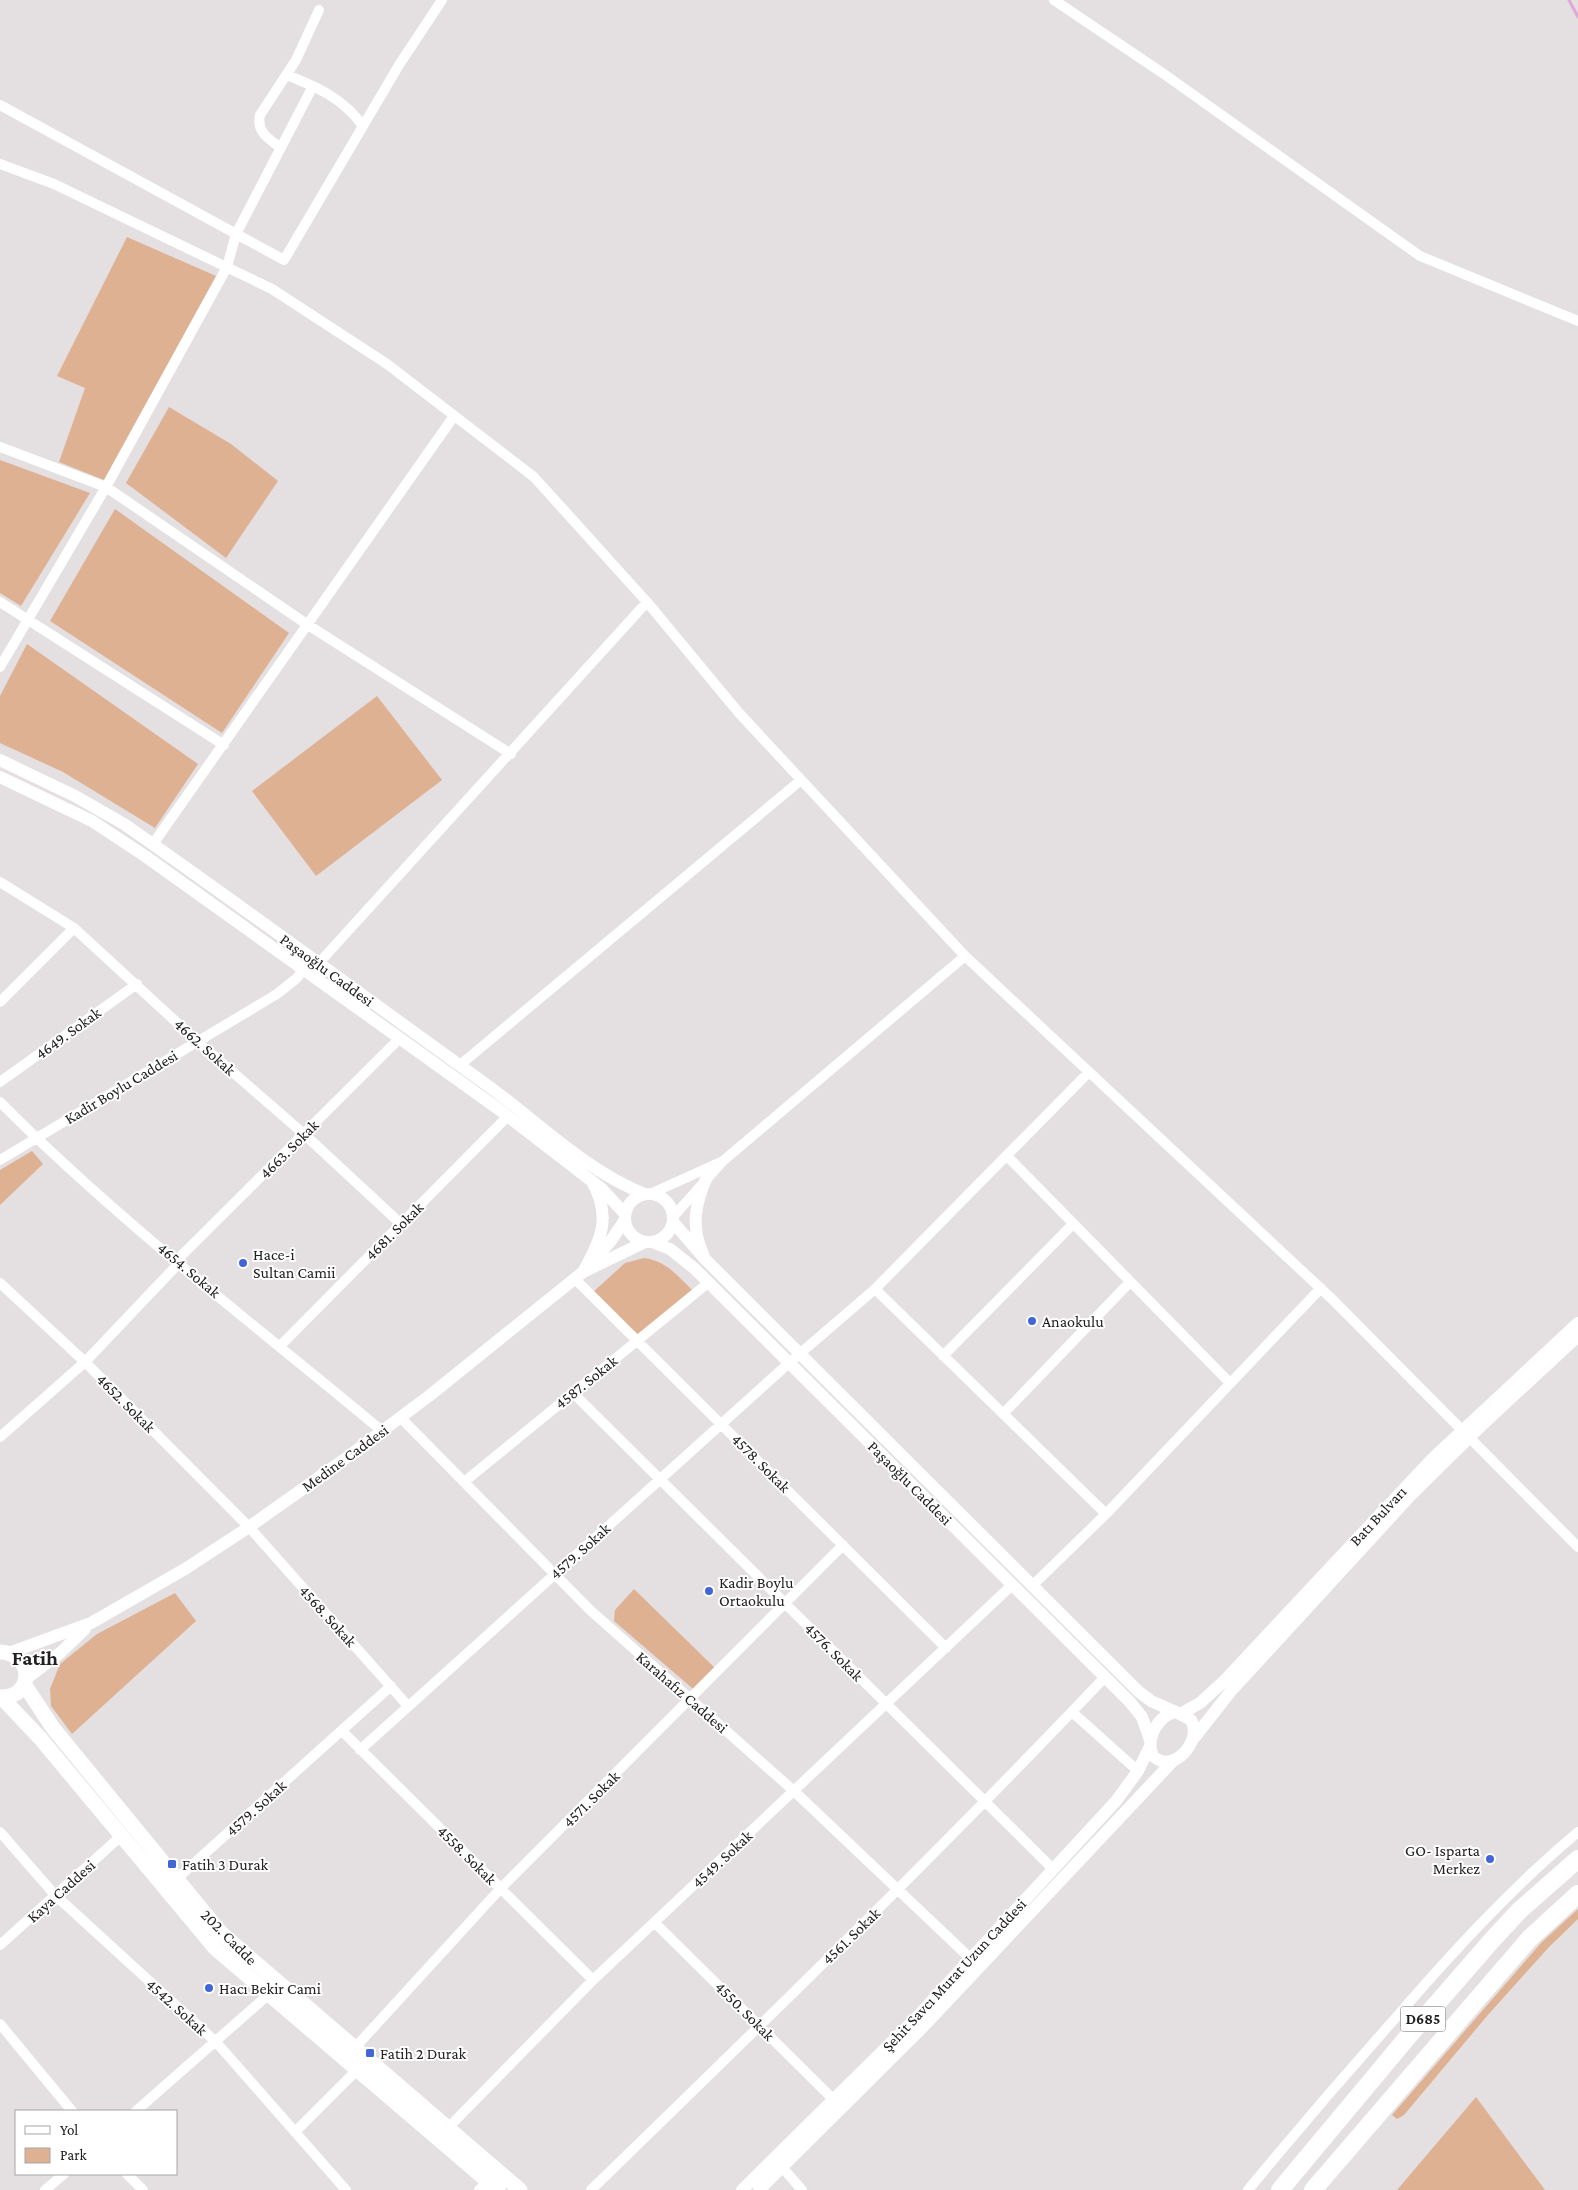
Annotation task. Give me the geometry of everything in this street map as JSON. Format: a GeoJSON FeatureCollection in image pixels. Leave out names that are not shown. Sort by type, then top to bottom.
{"type":"FeatureCollection","features":[{"type":"Feature","properties":{"kind":"highway","name":"D685"},"geometry":{"type":"LineString","coordinates":[[1280,2190],[1406,2039],[1493,1939],[1520,1910],[1578,1859]]}},
{"type":"Feature","properties":{"kind":"highway","name":"D685"},"geometry":{"type":"LineString","coordinates":[[1312,2190],[1523,1946],[1578,1894]]}},
{"type":"Feature","properties":{"kind":"main road","name":"202. Cadde"},"geometry":{"type":"LineString","coordinates":[[3,1652],[16,1656],[23,1664],[25,1682],[53,1728],[170,1884],[206,1939],[268,1994],[350,2054],[357,2070],[520,2190]]}},
{"type":"Feature","properties":{"kind":"main road"},"geometry":{"type":"LineString","coordinates":[[1,1698],[17,1693],[25,1682]]}},
{"type":"Feature","properties":{"kind":"main road","name":"202. Cadde"},"geometry":{"type":"LineString","coordinates":[[1,1698],[32,1728],[121,1836],[350,2054],[443,2133],[488,2187]]}},
{"type":"Feature","properties":{"kind":"street"},"geometry":{"type":"LineString","coordinates":[[0,105],[284,260],[363,126],[442,0]]}},
{"type":"Feature","properties":{"kind":"street"},"geometry":{"type":"LineString","coordinates":[[1054,0],[1164,74],[1420,256],[1578,321]]}},
{"type":"Feature","properties":{"kind":"street"},"geometry":{"type":"LineString","coordinates":[[281,148],[263,134],[259,119],[304,45],[319,10]]}},
{"type":"Feature","properties":{"kind":"street"},"geometry":{"type":"LineString","coordinates":[[287,75],[313,86],[345,105],[363,126]]}},
{"type":"Feature","properties":{"kind":"street"},"geometry":{"type":"LineString","coordinates":[[0,667],[106,487],[227,268],[236,234],[313,86]]}},
{"type":"Feature","properties":{"kind":"street"},"geometry":{"type":"LineString","coordinates":[[0,164],[54,184],[272,289],[370,353],[534,477],[646,602],[739,713],[965,956],[1321,1288],[1578,1547]]}},
{"type":"Feature","properties":{"kind":"street"},"geometry":{"type":"LineString","coordinates":[[153,844],[454,416]]}},
{"type":"Feature","properties":{"kind":"street"},"geometry":{"type":"LineString","coordinates":[[0,447],[106,487],[308,624],[511,754]]}},
{"type":"Feature","properties":{"kind":"street"},"geometry":{"type":"LineString","coordinates":[[0,602],[224,745]]}},
{"type":"Feature","properties":{"kind":"street","name":"Kadir Boylu Caddesi"},"geometry":{"type":"LineString","coordinates":[[0,1160],[277,994],[315,961],[511,754],[646,602]]}},
{"type":"Feature","properties":{"kind":"street","name":"Paşaoğlu Caddesi"},"geometry":{"type":"LineString","coordinates":[[0,760],[99,808],[153,844],[460,1066],[600,1170],[623,1185],[648,1194]]}},
{"type":"Feature","properties":{"kind":"street","name":"Paşaoğlu Caddesi"},"geometry":{"type":"LineString","coordinates":[[0,777],[92,821],[116,836],[508,1116],[614,1199],[625,1217]]}},
{"type":"Feature","properties":{"kind":"street"},"geometry":{"type":"LineString","coordinates":[[460,1066],[801,780]]}},
{"type":"Feature","properties":{"kind":"street","name":"4662. Sokak"},"geometry":{"type":"LineString","coordinates":[[1,885],[74,928],[198,1042],[304,1134],[401,1224]]}},
{"type":"Feature","properties":{"kind":"street"},"geometry":{"type":"LineString","coordinates":[[0,1002],[74,928]]}},
{"type":"Feature","properties":{"kind":"street"},"geometry":{"type":"LineString","coordinates":[[722,1161],[633,1200],[625,1217],[628,1230],[634,1236],[648,1242],[662,1238],[668,1233],[673,1219],[722,1161],[965,956]]}},
{"type":"Feature","properties":{"kind":"street","name":"4649. Sokak"},"geometry":{"type":"LineString","coordinates":[[0,1082],[137,984]]}},
{"type":"Feature","properties":{"kind":"street","name":"4663. Sokak"},"geometry":{"type":"LineString","coordinates":[[0,1437],[85,1362],[178,1261],[400,1038]]}},
{"type":"Feature","properties":{"kind":"street","name":"4579. Sokak"},"geometry":{"type":"LineString","coordinates":[[360,1750],[799,1353],[875,1290],[1089,1072]]}},
{"type":"Feature","properties":{"kind":"street","name":"4654. Sokak"},"geometry":{"type":"LineString","coordinates":[[0,1102],[36,1138],[178,1261],[382,1431]]}},
{"type":"Feature","properties":{"kind":"street","name":"4681. Sokak"},"geometry":{"type":"LineString","coordinates":[[280,1346],[508,1116]]}},
{"type":"Feature","properties":{"kind":"street"},"geometry":{"type":"LineString","coordinates":[[1007,1156],[1230,1382]]}},
{"type":"Feature","properties":{"kind":"street"},"geometry":{"type":"LineString","coordinates":[[705,1259],[698,1241],[695,1220],[698,1200],[706,1179]]}},
{"type":"Feature","properties":{"kind":"street"},"geometry":{"type":"LineString","coordinates":[[579,1276],[597,1246],[604,1214],[602,1199],[591,1180]]}},
{"type":"Feature","properties":{"kind":"street"},"geometry":{"type":"LineString","coordinates":[[648,1194],[664,1198],[669,1204],[673,1219]]}},
{"type":"Feature","properties":{"kind":"street","name":"Medine Caddesi"},"geometry":{"type":"LineString","coordinates":[[3,1652],[91,1624],[185,1569],[249,1526],[401,1418],[579,1276],[610,1242],[625,1217]]}},
{"type":"Feature","properties":{"kind":"street","name":"Paşaoğlu Caddesi"},"geometry":{"type":"LineString","coordinates":[[673,1219],[705,1259],[1144,1696],[1179,1713]]}},
{"type":"Feature","properties":{"kind":"street"},"geometry":{"type":"LineString","coordinates":[[943,1356],[1073,1224]]}},
{"type":"Feature","properties":{"kind":"street","name":"Paşaoğlu Caddesi"},"geometry":{"type":"LineString","coordinates":[[648,1242],[679,1256],[708,1283],[1105,1677],[1142,1717],[1150,1743]]}},
{"type":"Feature","properties":{"kind":"street","name":"Medine Caddesi"},"geometry":{"type":"LineString","coordinates":[[579,1276],[648,1242]]}},
{"type":"Feature","properties":{"kind":"street","name":"4578. Sokak"},"geometry":{"type":"LineString","coordinates":[[579,1276],[638,1340],[946,1648]]}},
{"type":"Feature","properties":{"kind":"street"},"geometry":{"type":"LineString","coordinates":[[1003,1414],[1130,1282]]}},
{"type":"Feature","properties":{"kind":"street","name":"4652. Sokak"},"geometry":{"type":"LineString","coordinates":[[0,1283],[85,1362],[249,1526]]}},
{"type":"Feature","properties":{"kind":"street","name":"4587. Sokak"},"geometry":{"type":"LineString","coordinates":[[464,1482],[708,1283]]}},
{"type":"Feature","properties":{"kind":"street"},"geometry":{"type":"LineString","coordinates":[[1033,1585],[1106,1514],[1321,1288]]}},
{"type":"Feature","properties":{"kind":"street"},"geometry":{"type":"LineString","coordinates":[[875,1290],[1106,1514]]}},
{"type":"Feature","properties":{"kind":"street","name":"Batı Bulvarı"},"geometry":{"type":"LineString","coordinates":[[1194,1738],[1216,1708],[1465,1434],[1578,1323]]}},
{"type":"Feature","properties":{"kind":"street","name":"Batı Bulvarı"},"geometry":{"type":"LineString","coordinates":[[1179,1713],[1200,1703],[1224,1682],[1387,1505],[1578,1336]]}},
{"type":"Feature","properties":{"kind":"street","name":"4576. Sokak"},"geometry":{"type":"LineString","coordinates":[[573,1393],[1053,1869]]}},
{"type":"Feature","properties":{"kind":"street","name":"Karahafız Caddesi"},"geometry":{"type":"LineString","coordinates":[[401,1418],[590,1610],[795,1792],[971,1959]]}},
{"type":"Feature","properties":{"kind":"street","name":"4568. Sokak"},"geometry":{"type":"LineString","coordinates":[[249,1526],[408,1706]]}},
{"type":"Feature","properties":{"kind":"street","name":"4571. Sokak"},"geometry":{"type":"LineString","coordinates":[[350,2054],[501,1888],[691,1700],[843,1545]]}},
{"type":"Feature","properties":{"kind":"street","name":"4549. Sokak"},"geometry":{"type":"LineString","coordinates":[[443,2133],[594,1980],[1012,1585]]}},
{"type":"Feature","properties":{"kind":"street","name":"Medine Caddesi"},"geometry":{"type":"LineString","coordinates":[[25,1682],[91,1624]]}},
{"type":"Feature","properties":{"kind":"street","name":"4561. Sokak"},"geometry":{"type":"LineString","coordinates":[[591,2190],[986,1803],[1105,1677]]}},
{"type":"Feature","properties":{"kind":"street","name":"4579. Sokak"},"geometry":{"type":"LineString","coordinates":[[170,1884],[391,1686]]}},
{"type":"Feature","properties":{"kind":"street"},"geometry":{"type":"LineString","coordinates":[[1072,1712],[1138,1771]]}},
{"type":"Feature","properties":{"kind":"street"},"geometry":{"type":"LineString","coordinates":[[1171,1713],[1179,1713],[1194,1725],[1194,1738],[1174,1761],[1168,1762],[1157,1760],[1150,1743],[1161,1720],[1171,1713]]}},
{"type":"Feature","properties":{"kind":"street","name":"4558. Sokak"},"geometry":{"type":"LineString","coordinates":[[342,1731],[594,1980]]}},
{"type":"Feature","properties":{"kind":"street","name":"Şehit Savcı Murat Uzun Caddesi"},"geometry":{"type":"LineString","coordinates":[[742,2190],[834,2100],[971,1959],[1116,1801],[1138,1771],[1150,1743]]}},
{"type":"Feature","properties":{"kind":"street","name":"Şehit Savcı Murat Uzun Caddesi"},"geometry":{"type":"LineString","coordinates":[[759,2190],[924,2026],[1174,1761]]}},
{"type":"Feature","properties":{"kind":"street","name":"4542. Sokak"},"geometry":{"type":"LineString","coordinates":[[0,1832],[55,1895],[216,2042],[346,2190]]}},
{"type":"Feature","properties":{"kind":"street"},"geometry":{"type":"LineString","coordinates":[[1248,2190],[1307,2119],[1450,1955],[1542,1862],[1578,1832]]}},
{"type":"Feature","properties":{"kind":"street","name":"Kaya Caddesi"},"geometry":{"type":"LineString","coordinates":[[0,1946],[121,1836]]}},
{"type":"Feature","properties":{"kind":"street","name":"4550. Sokak"},"geometry":{"type":"LineString","coordinates":[[655,1922],[834,2100]]}},
{"type":"Feature","properties":{"kind":"street"},"geometry":{"type":"LineString","coordinates":[[137,2110],[268,1994]]}},
{"type":"Feature","properties":{"kind":"street"},"geometry":{"type":"LineString","coordinates":[[0,2024],[71,2110]]}},
{"type":"Feature","properties":{"kind":"street"},"geometry":{"type":"LineString","coordinates":[[295,2132],[357,2070]]}},
{"type":"Feature","properties":{"kind":"street"},"geometry":{"type":"LineString","coordinates":[[782,2167],[802,2190]]}},
{"type":"Feature","properties":{"kind":"street"},"geometry":{"type":"LineString","coordinates":[[45,2190],[63,2175]]}},
{"type":"Feature","properties":{"kind":"street"},"geometry":{"type":"LineString","coordinates":[[128,2175],[143,2190]]}},
{"type":"Feature","properties":{"kind":"green space"},"geometry":{"type":"Polygon","coordinates":[[[127,237],[216,276],[104,480],[59,462],[85,388],[57,376],[127,237]]]}},
{"type":"Feature","properties":{"kind":"green space"},"geometry":{"type":"Polygon","coordinates":[[[169,407],[231,444],[278,481],[226,558],[126,483],[169,407]]]}},
{"type":"Feature","properties":{"kind":"green space"},"geometry":{"type":"Polygon","coordinates":[[[0,460],[90,493],[21,606],[0,593],[0,460]]]}},
{"type":"Feature","properties":{"kind":"green space"},"geometry":{"type":"Polygon","coordinates":[[[115,509],[289,633],[222,733],[50,621],[115,509]]]}},
{"type":"Feature","properties":{"kind":"green space"},"geometry":{"type":"Polygon","coordinates":[[[27,644],[198,764],[155,828],[63,772],[0,743],[0,696],[27,644]]]}},
{"type":"Feature","properties":{"kind":"green space"},"geometry":{"type":"Polygon","coordinates":[[[377,696],[442,780],[316,876],[252,791],[377,696]]]}},
{"type":"Feature","properties":{"kind":"green space"},"geometry":{"type":"Polygon","coordinates":[[[32,1151],[43,1164],[0,1205],[0,1170],[32,1151]]]}},
{"type":"Feature","properties":{"kind":"green space"},"geometry":{"type":"Polygon","coordinates":[[[644,1258],[665,1265],[692,1290],[636,1336],[592,1293],[625,1263],[644,1258]]]}},
{"type":"Feature","properties":{"kind":"green space"},"geometry":{"type":"Polygon","coordinates":[[[634,1589],[717,1670],[699,1694],[614,1621],[615,1610],[634,1589]]]}},
{"type":"Feature","properties":{"kind":"green space"},"geometry":{"type":"Polygon","coordinates":[[[175,1593],[196,1621],[72,1734],[51,1706],[50,1689],[60,1664],[97,1634],[175,1593]]]}},
{"type":"Feature","properties":{"kind":"green space"},"geometry":{"type":"Polygon","coordinates":[[[1578,1909],[1578,1919],[1549,1947],[1487,2016],[1404,2115],[1397,2119],[1392,2115],[1541,1943],[1578,1909]]]}},
{"type":"Feature","properties":{"kind":"green space"},"geometry":{"type":"Polygon","coordinates":[[[1476,2097],[1545,2190],[1397,2190],[1476,2097]]]}},
{"type":"Feature","properties":{"kind":"waterway"},"geometry":{"type":"LineString","coordinates":[[1569,0],[1578,17]]}},
{"type":"Feature","properties":{"kind":"place","name":"Hace-i Sultan Camii"},"geometry":{"type":"Point","coordinates":[243,1263]}},
{"type":"Feature","properties":{"kind":"place","name":"Anaokulu"},"geometry":{"type":"Point","coordinates":[1032,1321]}},
{"type":"Feature","properties":{"kind":"place","name":"Kadir Boylu Ortaokulu"},"geometry":{"type":"Point","coordinates":[709,1591]}},
{"type":"Feature","properties":{"kind":"place","name":"GO- Isparta Merkez"},"geometry":{"type":"Point","coordinates":[1490,1859]}},
{"type":"Feature","properties":{"kind":"place","name":"Fatih 3 Durak"},"geometry":{"type":"Point","coordinates":[172,1864]}},
{"type":"Feature","properties":{"kind":"place","name":"Hacı Bekir Cami"},"geometry":{"type":"Point","coordinates":[209,1988]}},
{"type":"Feature","properties":{"kind":"place","name":"Fatih 2 Durak"},"geometry":{"type":"Point","coordinates":[370,2053]}},
{"type":"Feature","properties":{"kind":"district","name":"Fatih"},"geometry":{"type":"Point","coordinates":[35,1658]}}]}
